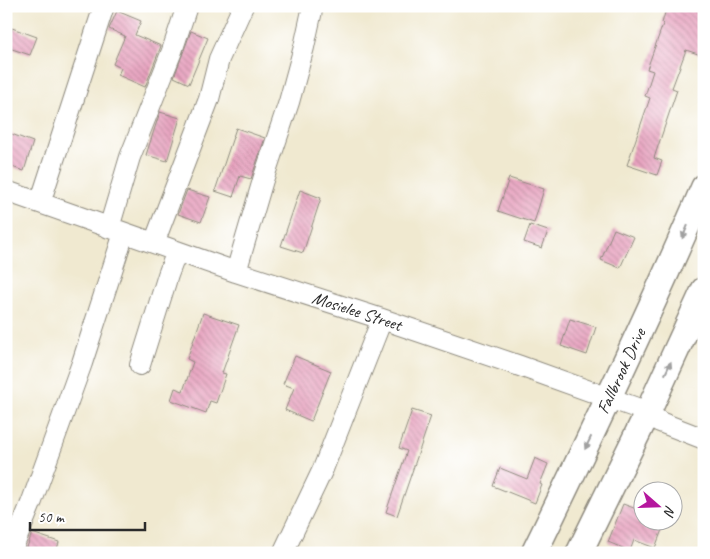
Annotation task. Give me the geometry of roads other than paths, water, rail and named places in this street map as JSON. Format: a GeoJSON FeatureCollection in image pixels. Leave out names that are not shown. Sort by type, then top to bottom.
{"type":"FeatureCollection","features":[{"type":"Feature","properties":{"kind":"main road","name":"Fallbrook Drive"},"geometry":{"type":"LineString","coordinates":[[534,553],[675,255],[704,187]]}},
{"type":"Feature","properties":{"kind":"main road"},"geometry":{"type":"LineString","coordinates":[[579,553],[648,412],[704,290]]}},
{"type":"Feature","properties":{"kind":"street"},"geometry":{"type":"LineString","coordinates":[[40,203],[104,6]]}},
{"type":"Feature","properties":{"kind":"street"},"geometry":{"type":"LineString","coordinates":[[14,545],[32,501],[78,372],[116,230],[130,157],[172,51],[187,6]]}},
{"type":"Feature","properties":{"kind":"street"},"geometry":{"type":"LineString","coordinates":[[154,243],[208,99],[220,59],[243,6]]}},
{"type":"Feature","properties":{"kind":"street"},"geometry":{"type":"LineString","coordinates":[[236,272],[263,180],[289,102],[313,6]]}},
{"type":"Feature","properties":{"kind":"street","name":"Mosielee Street"},"geometry":{"type":"LineString","coordinates":[[6,191],[236,272],[520,366],[648,412],[660,422],[704,439]]}},
{"type":"Feature","properties":{"kind":"street"},"geometry":{"type":"LineString","coordinates":[[140,365],[177,251]]}},
{"type":"Feature","properties":{"kind":"street"},"geometry":{"type":"LineString","coordinates":[[283,553],[323,469],[382,319]]}}]}
